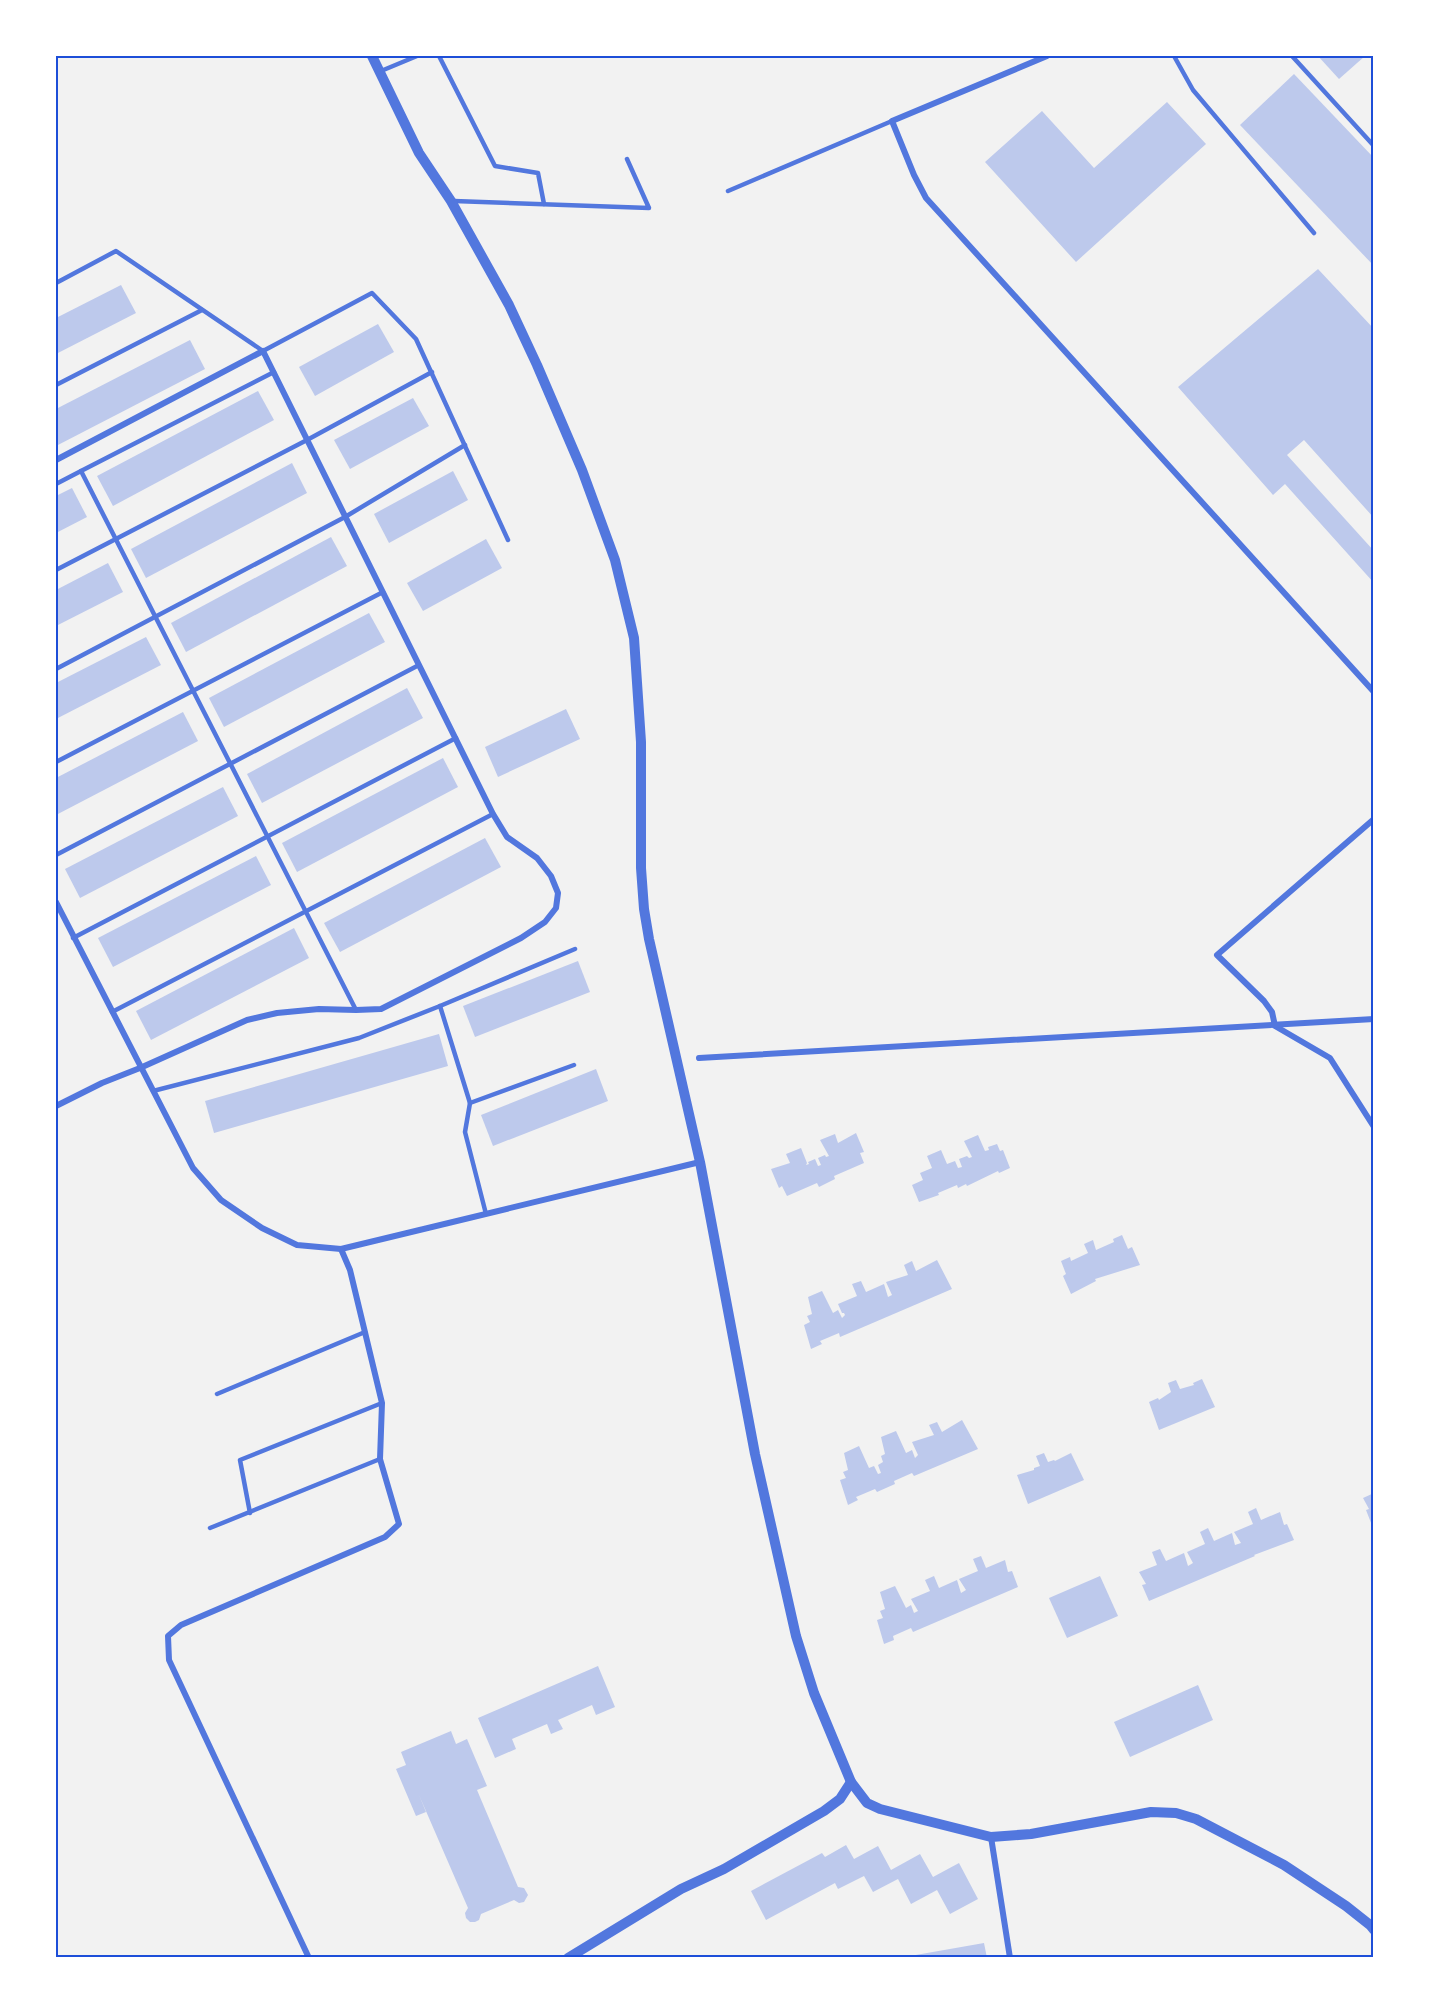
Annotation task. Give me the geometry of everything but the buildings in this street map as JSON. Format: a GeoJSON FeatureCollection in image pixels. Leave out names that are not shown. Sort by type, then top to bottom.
{"type":"FeatureCollection","features":[{"type":"Feature","properties":{"kind":"street"},"geometry":{"type":"LineString","coordinates":[[372,56],[419,153],[451,201],[509,305],[582,470],[615,560],[634,638],[641,742],[641,868],[644,909],[700,1162],[755,1454],[796,1635],[814,1693],[851,1782],[867,1803],[880,1809],[991,1837],[1031,1834],[1151,1812],[1176,1813],[1196,1819],[1284,1865],[1346,1906],[1374,1930]]}},
{"type":"Feature","properties":{"kind":"street"},"geometry":{"type":"LineString","coordinates":[[1047,56],[892,121],[914,175],[926,198],[1374,692]]}},
{"type":"Feature","properties":{"kind":"street"},"geometry":{"type":"LineString","coordinates":[[56,460],[263,351],[494,814],[507,837],[537,858],[551,876],[558,893],[556,908],[545,922],[521,938],[381,1009],[319,1009],[277,1013],[247,1020],[102,1083],[56,1106]]}},
{"type":"Feature","properties":{"kind":"street"},"geometry":{"type":"LineString","coordinates":[[1374,819],[1216,955],[1264,1001],[1272,1012],[1275,1026],[1330,1058],[1374,1126]]}},
{"type":"Feature","properties":{"kind":"street"},"geometry":{"type":"LineString","coordinates":[[56,902],[193,1168],[221,1200],[262,1228],[297,1245],[341,1249],[700,1162]]}},
{"type":"Feature","properties":{"kind":"street"},"geometry":{"type":"LineString","coordinates":[[699,1058],[1374,1019]]}},
{"type":"Feature","properties":{"kind":"street"},"geometry":{"type":"LineString","coordinates":[[309,1958],[169,1660],[168,1636],[180,1625],[385,1537],[399,1524],[380,1460],[381,1403],[350,1270],[341,1249]]}},
{"type":"Feature","properties":{"kind":"street"},"geometry":{"type":"LineString","coordinates":[[568,1958],[681,1889],[724,1869],[824,1811],[840,1800],[851,1782]]}},
{"type":"Feature","properties":{"kind":"street"},"geometry":{"type":"LineString","coordinates":[[991,1837],[1010,1958]]}},
{"type":"Feature","properties":{"kind":"lane"},"geometry":{"type":"LineString","coordinates":[[379,72],[417,56]]}},
{"type":"Feature","properties":{"kind":"lane"},"geometry":{"type":"LineString","coordinates":[[439,56],[495,166],[538,173],[544,204]]}},
{"type":"Feature","properties":{"kind":"lane"},"geometry":{"type":"LineString","coordinates":[[1174,56],[1193,90],[1314,233]]}},
{"type":"Feature","properties":{"kind":"lane"},"geometry":{"type":"LineString","coordinates":[[1292,56],[1374,146]]}},
{"type":"Feature","properties":{"kind":"lane"},"geometry":{"type":"LineString","coordinates":[[728,191],[892,121]]}},
{"type":"Feature","properties":{"kind":"lane"},"geometry":{"type":"LineString","coordinates":[[451,201],[649,208],[627,159]]}},
{"type":"Feature","properties":{"kind":"lane"},"geometry":{"type":"LineString","coordinates":[[56,283],[116,252],[263,351],[372,293],[416,339],[508,540]]}},
{"type":"Feature","properties":{"kind":"lane"},"geometry":{"type":"LineString","coordinates":[[56,385],[202,310]]}},
{"type":"Feature","properties":{"kind":"lane"},"geometry":{"type":"LineString","coordinates":[[56,484],[274,372]]}},
{"type":"Feature","properties":{"kind":"lane"},"geometry":{"type":"LineString","coordinates":[[56,570],[308,440],[432,372]]}},
{"type":"Feature","properties":{"kind":"lane"},"geometry":{"type":"LineString","coordinates":[[56,669],[345,517],[465,445]]}},
{"type":"Feature","properties":{"kind":"lane"},"geometry":{"type":"LineString","coordinates":[[81,471],[356,1010]]}},
{"type":"Feature","properties":{"kind":"lane"},"geometry":{"type":"LineString","coordinates":[[56,762],[383,592]]}},
{"type":"Feature","properties":{"kind":"lane"},"geometry":{"type":"LineString","coordinates":[[56,855],[419,665]]}},
{"type":"Feature","properties":{"kind":"lane"},"geometry":{"type":"LineString","coordinates":[[73,938],[456,738]]}},
{"type":"Feature","properties":{"kind":"lane"},"geometry":{"type":"LineString","coordinates":[[112,1012],[494,814]]}},
{"type":"Feature","properties":{"kind":"lane"},"geometry":{"type":"LineString","coordinates":[[153,1091],[359,1038],[575,949]]}},
{"type":"Feature","properties":{"kind":"lane"},"geometry":{"type":"LineString","coordinates":[[440,1006],[470,1103],[465,1132],[486,1214]]}},
{"type":"Feature","properties":{"kind":"lane"},"geometry":{"type":"LineString","coordinates":[[470,1103],[574,1065]]}},
{"type":"Feature","properties":{"kind":"lane"},"geometry":{"type":"LineString","coordinates":[[217,1394],[365,1332]]}},
{"type":"Feature","properties":{"kind":"lane"},"geometry":{"type":"LineString","coordinates":[[250,1513],[240,1460],[381,1403]]}},
{"type":"Feature","properties":{"kind":"lane"},"geometry":{"type":"LineString","coordinates":[[210,1527],[380,1460]]}}]}
